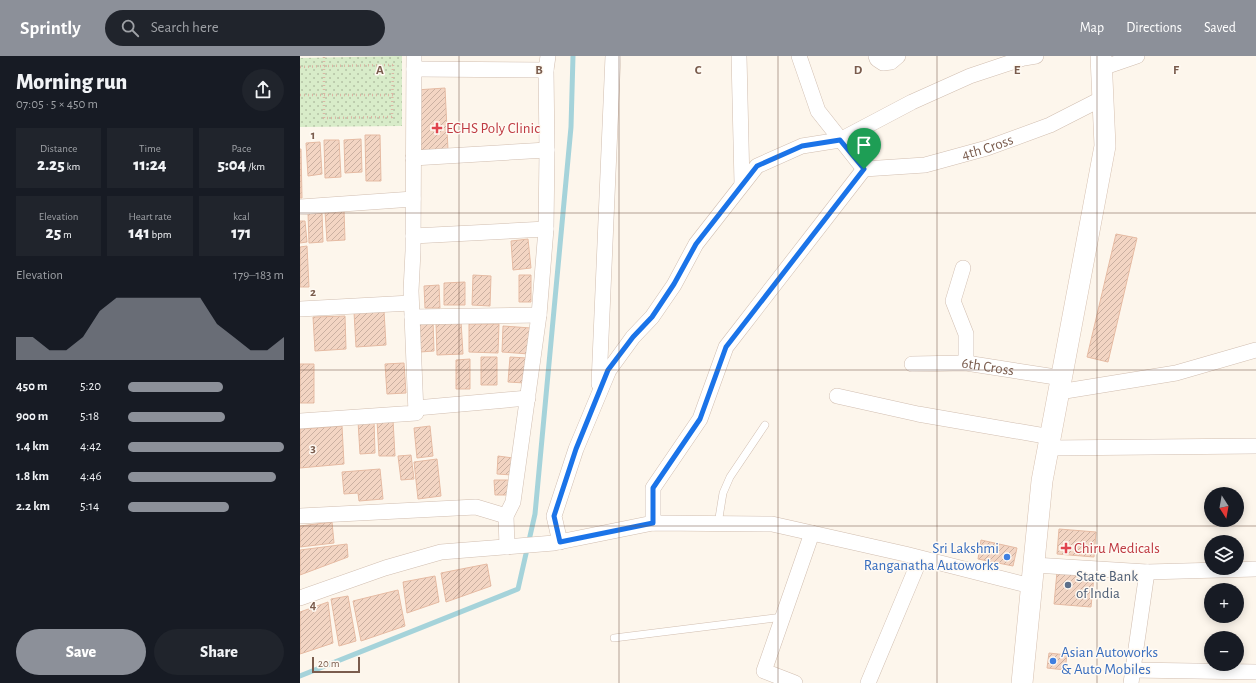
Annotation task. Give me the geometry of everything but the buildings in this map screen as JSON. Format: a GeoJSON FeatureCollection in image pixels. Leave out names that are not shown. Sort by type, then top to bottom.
{"type":"FeatureCollection","features":[{"type":"Feature","properties":{"kind":"street"},"geometry":{"type":"LineString","coordinates":[[598,393],[613,56]]}},
{"type":"Feature","properties":{"kind":"street"},"geometry":{"type":"LineString","coordinates":[[739,56],[742,184]]}},
{"type":"Feature","properties":{"kind":"street"},"geometry":{"type":"LineString","coordinates":[[653,523],[653,488],[700,419],[726,347],[864,169],[818,112],[800,56]]}},
{"type":"Feature","properties":{"kind":"street"},"geometry":{"type":"LineString","coordinates":[[876,56],[883,63],[892,62],[898,56]]}},
{"type":"Feature","properties":{"kind":"street"},"geometry":{"type":"LineString","coordinates":[[557,542],[554,516],[576,449],[608,370],[633,337],[652,317],[674,284],[696,244],[757,166],[802,146],[840,140],[912,102],[970,76],[1024,58],[1036,56]]}},
{"type":"Feature","properties":{"kind":"street"},"geometry":{"type":"LineString","coordinates":[[1022,683],[1042,482],[1105,146],[1102,62],[1137,56]]}},
{"type":"Feature","properties":{"kind":"street"},"geometry":{"type":"LineString","coordinates":[[300,422],[416,413],[411,310],[414,62],[547,63],[546,230],[539,315],[528,398],[513,502],[506,516],[509,547]]}},
{"type":"Feature","properties":{"kind":"street","name":"4th Cross"},"geometry":{"type":"LineString","coordinates":[[864,169],[924,165],[987,148],[1050,125],[1103,98]]}},
{"type":"Feature","properties":{"kind":"street"},"geometry":{"type":"LineString","coordinates":[[413,158],[547,150]]}},
{"type":"Feature","properties":{"kind":"street"},"geometry":{"type":"LineString","coordinates":[[300,207],[413,199]]}},
{"type":"Feature","properties":{"kind":"street"},"geometry":{"type":"LineString","coordinates":[[413,236],[546,230]]}},
{"type":"Feature","properties":{"kind":"street"},"geometry":{"type":"LineString","coordinates":[[963,268],[953,301],[966,334],[966,363]]}},
{"type":"Feature","properties":{"kind":"street"},"geometry":{"type":"LineString","coordinates":[[300,309],[411,310],[539,315]]}},
{"type":"Feature","properties":{"kind":"street","name":"6th Cross"},"geometry":{"type":"LineString","coordinates":[[912,364],[966,363],[1061,386],[1176,373],[1256,350]]}},
{"type":"Feature","properties":{"kind":"street"},"geometry":{"type":"LineString","coordinates":[[837,396],[1050,442],[1256,446]]}},
{"type":"Feature","properties":{"kind":"street"},"geometry":{"type":"LineString","coordinates":[[416,408],[528,398]]}},
{"type":"Feature","properties":{"kind":"street"},"geometry":{"type":"LineString","coordinates":[[300,516],[476,507],[506,516]]}},
{"type":"Feature","properties":{"kind":"street"},"geometry":{"type":"LineString","coordinates":[[300,598],[385,568],[441,552],[557,542],[653,523],[772,524],[905,554],[1031,586]]}},
{"type":"Feature","properties":{"kind":"street"},"geometry":{"type":"LineString","coordinates":[[795,683],[761,677],[812,533]]}},
{"type":"Feature","properties":{"kind":"street"},"geometry":{"type":"LineString","coordinates":[[868,683],[920,558]]}},
{"type":"Feature","properties":{"kind":"street"},"geometry":{"type":"LineString","coordinates":[[1034,565],[1147,572],[1256,569]]}},
{"type":"Feature","properties":{"kind":"street"},"geometry":{"type":"LineString","coordinates":[[1147,572],[1132,676],[1256,672]]}},
{"type":"Feature","properties":{"kind":"lane"},"geometry":{"type":"LineString","coordinates":[[718,524],[723,493],[730,478],[765,425]]}},
{"type":"Feature","properties":{"kind":"lane"},"geometry":{"type":"LineString","coordinates":[[614,638],[783,616]]}},
{"type":"Feature","properties":{"kind":"path"},"geometry":{"type":"LineString","coordinates":[[300,67],[324,66],[393,66],[392,118],[324,118],[324,66],[324,56]]}},
{"type":"Feature","properties":{"kind":"path"},"geometry":{"type":"LineString","coordinates":[[300,95],[392,95]]}},
{"type":"Feature","properties":{"kind":"green space"},"geometry":{"type":"Polygon","coordinates":[[[402,56],[402,126],[300,127],[300,58],[402,56]]]}},
{"type":"Feature","properties":{"kind":"waterway"},"geometry":{"type":"LineString","coordinates":[[300,676],[518,589],[535,514],[571,127],[573,56]]}},
{"type":"Feature","properties":{"kind":"place","name":"ECHS Poly Clinic"},"geometry":{"type":"Point","coordinates":[437,128]}},
{"type":"Feature","properties":{"kind":"place","name":"Chiru Medicals"},"geometry":{"type":"Point","coordinates":[1066,548]}},
{"type":"Feature","properties":{"kind":"place","name":"Sri Lakshmi Ranganatha Autoworks"},"geometry":{"type":"Point","coordinates":[1007,557]}},
{"type":"Feature","properties":{"kind":"place","name":"State Bank of India"},"geometry":{"type":"Point","coordinates":[1068,585]}},
{"type":"Feature","properties":{"kind":"place","name":"Asian Autoworks & Auto Mobiles"},"geometry":{"type":"Point","coordinates":[1053,661]}},
{"type":"Feature","properties":{"kind":"route"},"geometry":{"type":"LineString","coordinates":[[840,140],[864,169],[726,347],[700,419],[653,488],[653,523],[560,542],[554,516],[564,482],[588,416],[608,370],[633,337],[652,317],[674,284],[696,244],[725,205],[757,166],[802,146],[840,140]]}}]}
